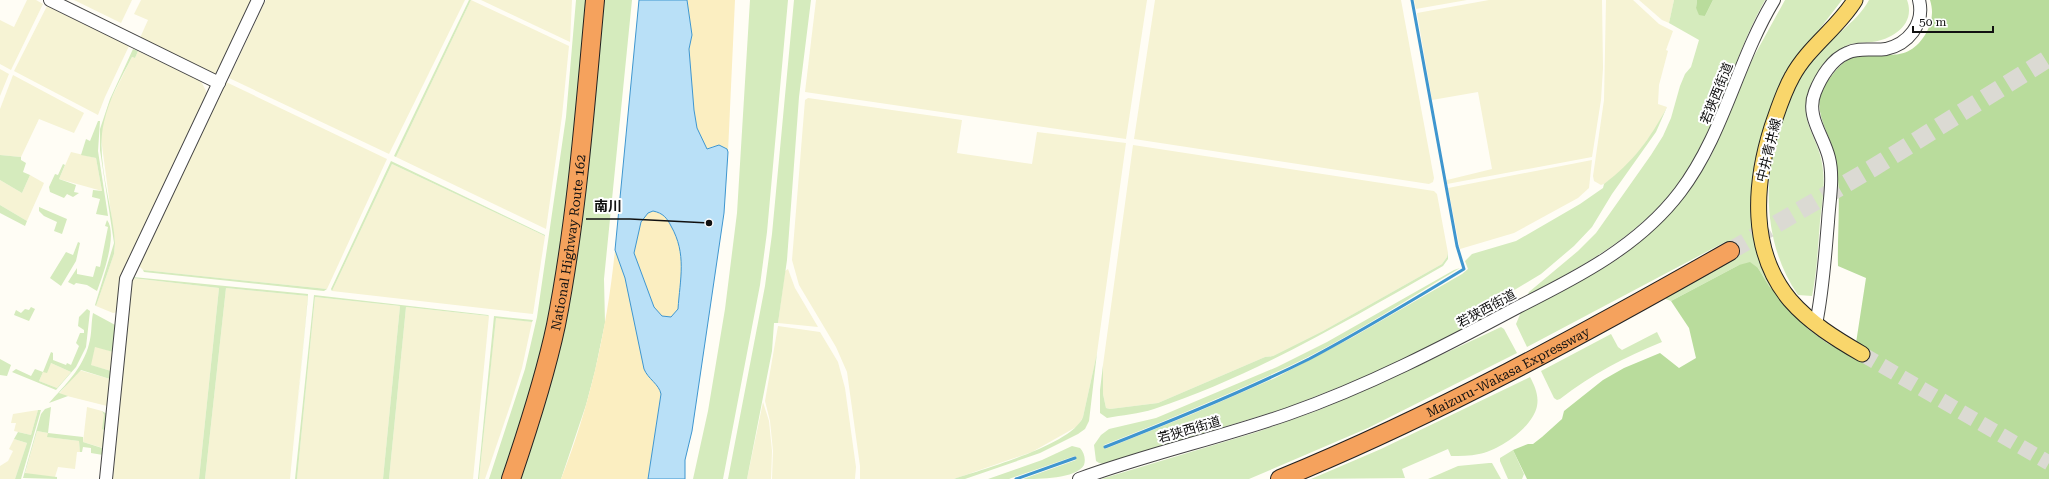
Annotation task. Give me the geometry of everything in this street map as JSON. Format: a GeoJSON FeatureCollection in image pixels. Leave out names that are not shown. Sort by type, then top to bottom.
{"type":"FeatureCollection","features":[{"type":"Feature","properties":{"kind":"highway","name":"National Highway Route 162"},"geometry":{"type":"LineString","coordinates":[[511,479],[540,386],[561,299],[578,177],[595,0]]}},
{"type":"Feature","properties":{"kind":"highway","name":"Maizuru-Wakasa Expressway"},"geometry":{"type":"LineString","coordinates":[[1280,479],[1373,439],[1492,381],[1578,336],[1730,252]]}},
{"type":"Feature","properties":{"kind":"main road","name":"中井青井線"},"geometry":{"type":"LineString","coordinates":[[1855,0],[1849,10],[1804,58],[1792,76],[1777,114],[1760,177],[1758,210],[1760,232],[1771,269],[1790,299],[1816,324],[1862,354]]}},
{"type":"Feature","properties":{"kind":"street"},"geometry":{"type":"LineString","coordinates":[[50,0],[219,83]]}},
{"type":"Feature","properties":{"kind":"street"},"geometry":{"type":"LineString","coordinates":[[106,479],[126,279],[258,0]]}},
{"type":"Feature","properties":{"kind":"street","name":"若狭西街道"},"geometry":{"type":"LineString","coordinates":[[1079,479],[1130,461],[1264,422],[1354,388],[1461,338],[1581,275],[1619,251],[1656,218],[1679,194],[1692,176],[1714,136],[1756,34],[1774,0]]}},
{"type":"Feature","properties":{"kind":"street"},"geometry":{"type":"LineString","coordinates":[[1816,324],[1822,294],[1831,169],[1825,147],[1814,123],[1812,109],[1814,94],[1828,69],[1836,59],[1846,53],[1856,50],[1886,49],[1899,44],[1908,38],[1919,21],[1919,0]]}},
{"type":"Feature","properties":{"kind":"shaded area"},"geometry":{"type":"Polygon","coordinates":[[[27,0],[36,0],[43,4],[11,70],[0,64],[0,20],[14,27],[27,0]]]}},
{"type":"Feature","properties":{"kind":"shaded area"},"geometry":{"type":"Polygon","coordinates":[[[74,0],[132,0],[121,23],[74,0]]]}},
{"type":"Feature","properties":{"kind":"shaded area"},"geometry":{"type":"Polygon","coordinates":[[[141,0],[252,0],[216,75],[140,38],[148,20],[134,14],[141,0]]]}},
{"type":"Feature","properties":{"kind":"shaded area"},"geometry":{"type":"Polygon","coordinates":[[[266,0],[465,0],[389,154],[229,78],[266,0]]]}},
{"type":"Feature","properties":{"kind":"shaded area"},"geometry":{"type":"Polygon","coordinates":[[[471,0],[569,46],[562,116],[546,229],[396,157],[471,0]]]}},
{"type":"Feature","properties":{"kind":"shaded area"},"geometry":{"type":"Polygon","coordinates":[[[481,0],[572,0],[570,42],[481,0]]]}},
{"type":"Feature","properties":{"kind":"shaded area"},"geometry":{"type":"Polygon","coordinates":[[[816,0],[1147,0],[1126,139],[805,92],[816,0]]]}},
{"type":"Feature","properties":{"kind":"shaded area"},"geometry":{"type":"Polygon","coordinates":[[[1155,0],[1401,0],[1434,178],[1433,182],[1429,184],[1134,139],[1155,0]]]}},
{"type":"Feature","properties":{"kind":"shaded area"},"geometry":{"type":"Polygon","coordinates":[[[1414,0],[1467,0],[1416,9],[1414,0]]]}},
{"type":"Feature","properties":{"kind":"shaded area"},"geometry":{"type":"Polygon","coordinates":[[[1489,0],[1602,0],[1603,68],[1601,100],[1592,157],[1447,184],[1447,180],[1492,169],[1478,92],[1432,100],[1417,13],[1489,0]]]}},
{"type":"Feature","properties":{"kind":"shaded area"},"geometry":{"type":"Polygon","coordinates":[[[1606,0],[1633,0],[1659,24],[1673,31],[1666,50],[1668,51],[1659,85],[1658,104],[1667,107],[1654,131],[1632,160],[1623,170],[1601,185],[1594,181],[1593,176],[1604,100],[1606,0]]]}},
{"type":"Feature","properties":{"kind":"shaded area"},"geometry":{"type":"Polygon","coordinates":[[[1639,0],[1674,0],[1669,23],[1662,20],[1639,0]]]}},
{"type":"Feature","properties":{"kind":"shaded area"},"geometry":{"type":"Polygon","coordinates":[[[47,6],[129,46],[98,115],[14,71],[47,6]]]}},
{"type":"Feature","properties":{"kind":"shaded area"},"geometry":{"type":"Polygon","coordinates":[[[138,51],[201,81],[207,93],[122,272],[118,312],[113,313],[96,306],[114,254],[115,243],[101,138],[103,122],[109,103],[132,57],[135,58],[138,51]]]}},
{"type":"Feature","properties":{"kind":"shaded area"},"geometry":{"type":"Polygon","coordinates":[[[0,69],[9,74],[0,96],[0,69]]]}},
{"type":"Feature","properties":{"kind":"shaded area"},"geometry":{"type":"Polygon","coordinates":[[[13,75],[84,113],[74,133],[39,119],[21,157],[0,155],[0,109],[13,75]]]}},
{"type":"Feature","properties":{"kind":"shaded area"},"geometry":{"type":"Polygon","coordinates":[[[226,82],[387,159],[327,289],[143,270],[139,266],[226,82]]]}},
{"type":"Feature","properties":{"kind":"shaded area"},"geometry":{"type":"Polygon","coordinates":[[[808,98],[962,120],[957,153],[1032,164],[1037,132],[1126,143],[1097,353],[1083,417],[1078,426],[1032,452],[954,479],[860,479],[860,466],[847,372],[836,347],[799,285],[792,260],[805,100],[808,98]]]}},
{"type":"Feature","properties":{"kind":"shaded area"},"geometry":{"type":"Polygon","coordinates":[[[1133,145],[1434,191],[1437,194],[1448,253],[1447,257],[1442,264],[1323,331],[1273,356],[1265,357],[1158,403],[1110,409],[1106,408],[1103,394],[1103,365],[1133,145]]]}},
{"type":"Feature","properties":{"kind":"shaded area"},"geometry":{"type":"Polygon","coordinates":[[[71,152],[96,158],[102,191],[59,179],[71,152]]]}},
{"type":"Feature","properties":{"kind":"shaded area"},"geometry":{"type":"Polygon","coordinates":[[[1592,160],[1589,188],[1578,198],[1514,233],[1460,249],[1448,188],[1592,160]]]}},
{"type":"Feature","properties":{"kind":"shaded area"},"geometry":{"type":"Polygon","coordinates":[[[392,164],[545,236],[533,314],[332,291],[392,164]]]}},
{"type":"Feature","properties":{"kind":"shaded area"},"geometry":{"type":"Polygon","coordinates":[[[30,175],[44,183],[27,221],[0,205],[0,180],[22,193],[30,175]]]}},
{"type":"Feature","properties":{"kind":"shaded area"},"geometry":{"type":"Polygon","coordinates":[[[788,269],[795,288],[818,327],[778,323],[785,271],[788,269]]]}},
{"type":"Feature","properties":{"kind":"shaded area"},"geometry":{"type":"Polygon","coordinates":[[[132,278],[219,288],[199,479],[113,479],[132,278]]]}},
{"type":"Feature","properties":{"kind":"shaded area"},"geometry":{"type":"Polygon","coordinates":[[[226,288],[308,296],[290,479],[205,479],[226,288]]]}},
{"type":"Feature","properties":{"kind":"shaded area"},"geometry":{"type":"Polygon","coordinates":[[[315,297],[400,306],[383,479],[297,479],[315,297]]]}},
{"type":"Feature","properties":{"kind":"shaded area"},"geometry":{"type":"Polygon","coordinates":[[[406,307],[489,316],[473,479],[389,479],[406,307]]]}},
{"type":"Feature","properties":{"kind":"shaded area"},"geometry":{"type":"Polygon","coordinates":[[[496,317],[532,322],[522,368],[511,403],[485,479],[479,479],[496,317]]]}},
{"type":"Feature","properties":{"kind":"shaded area"},"geometry":{"type":"Polygon","coordinates":[[[778,326],[820,332],[838,362],[845,388],[856,467],[855,479],[772,479],[773,451],[770,421],[765,401],[778,326]]]}},
{"type":"Feature","properties":{"kind":"shaded area"},"geometry":{"type":"Polygon","coordinates":[[[95,346],[113,352],[111,371],[90,365],[95,346]]]}},
{"type":"Feature","properties":{"kind":"shaded area"},"geometry":{"type":"Polygon","coordinates":[[[51,363],[71,372],[57,388],[39,381],[43,372],[51,363]]]}},
{"type":"Feature","properties":{"kind":"shaded area"},"geometry":{"type":"Polygon","coordinates":[[[79,370],[110,379],[107,406],[59,394],[79,370]]]}},
{"type":"Feature","properties":{"kind":"shaded area"},"geometry":{"type":"Polygon","coordinates":[[[763,402],[769,421],[772,451],[771,479],[747,479],[763,402]]]}},
{"type":"Feature","properties":{"kind":"shaded area"},"geometry":{"type":"Polygon","coordinates":[[[87,407],[102,411],[104,415],[103,448],[83,442],[87,407]]]}},
{"type":"Feature","properties":{"kind":"shaded area"},"geometry":{"type":"Polygon","coordinates":[[[38,410],[31,435],[14,431],[16,423],[11,423],[13,414],[38,410]]]}},
{"type":"Feature","properties":{"kind":"shaded area"},"geometry":{"type":"Polygon","coordinates":[[[37,431],[48,433],[48,437],[79,441],[80,452],[77,452],[75,469],[58,467],[55,477],[25,474],[37,431]]]}},
{"type":"Feature","properties":{"kind":"shaded area"},"geometry":{"type":"Polygon","coordinates":[[[14,439],[27,443],[15,479],[0,479],[0,466],[8,461],[13,451],[9,449],[14,439]]]}},
{"type":"Feature","properties":{"kind":"green space"},"geometry":{"type":"Polygon","coordinates":[[[469,0],[471,0],[396,157],[394,156],[469,0]]]}},
{"type":"Feature","properties":{"kind":"green space"},"geometry":{"type":"Polygon","coordinates":[[[576,0],[590,0],[580,110],[550,325],[505,479],[489,479],[525,369],[537,317],[566,117],[576,0]]]}},
{"type":"Feature","properties":{"kind":"green space"},"geometry":{"type":"Polygon","coordinates":[[[601,0],[632,0],[604,279],[605,323],[586,405],[561,479],[516,479],[533,429],[601,0]]]}},
{"type":"Feature","properties":{"kind":"green space"},"geometry":{"type":"Polygon","coordinates":[[[750,0],[788,0],[767,232],[760,285],[723,479],[693,479],[708,411],[725,309],[737,213],[750,0]]]}},
{"type":"Feature","properties":{"kind":"green space"},"geometry":{"type":"Polygon","coordinates":[[[794,0],[811,0],[799,97],[787,260],[778,323],[774,323],[772,351],[747,479],[728,479],[765,286],[772,234],[794,0]]]}},
{"type":"Feature","properties":{"kind":"green space"},"geometry":{"type":"Polygon","coordinates":[[[1674,0],[1697,0],[1696,8],[1705,16],[1713,0],[1765,0],[1748,34],[1705,139],[1689,168],[1672,192],[1652,214],[1607,249],[1527,296],[1529,292],[1578,251],[1596,233],[1663,136],[1671,118],[1680,86],[1685,74],[1691,67],[1699,40],[1669,23],[1674,0]]]}},
{"type":"Feature","properties":{"kind":"green space"},"geometry":{"type":"Polygon","coordinates":[[[1697,0],[1713,0],[1705,16],[1699,15],[1696,8],[1697,0]]]}},
{"type":"Feature","properties":{"kind":"green space"},"geometry":{"type":"Polygon","coordinates":[[[1785,0],[1842,0],[1812,39],[1752,198],[1791,312],[1769,286],[1758,268],[1739,265],[1671,301],[1663,298],[1733,255],[1725,242],[1527,347],[1516,324],[1521,312],[1620,258],[1654,229],[1682,199],[1710,158],[1753,58],[1785,0]]]}},
{"type":"Feature","properties":{"kind":"green space"},"geometry":{"type":"Polygon","coordinates":[[[1869,0],[1907,0],[1909,9],[1908,16],[1901,29],[1888,38],[1872,42],[1851,44],[1837,51],[1819,70],[1813,81],[1806,107],[1807,117],[1809,127],[1821,157],[1824,176],[1814,287],[1812,296],[1798,295],[1785,273],[1776,249],[1771,225],[1769,199],[1770,174],[1774,148],[1780,124],[1789,100],[1804,70],[1826,45],[1850,24],[1869,0]]]}},
{"type":"Feature","properties":{"kind":"green space"},"geometry":{"type":"Polygon","coordinates":[[[1930,0],[2049,0],[2049,479],[1527,479],[1513,450],[1528,444],[1533,444],[1542,437],[1562,419],[1564,411],[1603,380],[1624,368],[1660,353],[1679,368],[1696,358],[1689,328],[1671,301],[1739,265],[1750,262],[1758,268],[1769,286],[1808,329],[1827,343],[1861,361],[1856,343],[1866,278],[1838,266],[1839,197],[1837,170],[1832,147],[1822,120],[1820,101],[1822,92],[1827,82],[1838,68],[1847,60],[1861,55],[1899,54],[1908,51],[1917,45],[1925,35],[1931,22],[1932,9],[1930,0]]]}},
{"type":"Feature","properties":{"kind":"green space"},"geometry":{"type":"Polygon","coordinates":[[[133,49],[138,51],[135,58],[132,57],[112,97],[104,122],[102,136],[103,167],[114,228],[115,243],[114,254],[96,306],[95,305],[114,243],[100,150],[100,129],[110,99],[133,49]]]}},
{"type":"Feature","properties":{"kind":"green space"},"geometry":{"type":"Polygon","coordinates":[[[1667,107],[1656,132],[1612,194],[1592,227],[1574,246],[1541,274],[1511,292],[1485,318],[1400,361],[1286,408],[1103,464],[1096,461],[1094,445],[1101,435],[1109,429],[1156,418],[1277,367],[1327,342],[1460,268],[1366,325],[1308,357],[1181,414],[1104,445],[1105,449],[1190,415],[1275,378],[1353,337],[1462,274],[1468,269],[1465,261],[1472,254],[1516,241],[1580,204],[1603,188],[1604,184],[1624,167],[1647,140],[1667,107]]]}},
{"type":"Feature","properties":{"kind":"green space"},"geometry":{"type":"Polygon","coordinates":[[[98,121],[100,121],[98,151],[108,216],[96,214],[100,199],[92,197],[93,190],[102,191],[96,158],[81,155],[86,139],[90,141],[98,121]]]}},
{"type":"Feature","properties":{"kind":"green space"},"geometry":{"type":"Polygon","coordinates":[[[0,155],[21,157],[21,160],[26,163],[23,172],[30,175],[22,193],[0,180],[0,155]]]}},
{"type":"Feature","properties":{"kind":"green space"},"geometry":{"type":"Polygon","coordinates":[[[391,161],[545,236],[392,164],[332,291],[331,289],[391,161]]]}},
{"type":"Feature","properties":{"kind":"green space"},"geometry":{"type":"Polygon","coordinates":[[[63,164],[65,165],[59,179],[76,185],[74,192],[79,193],[73,197],[67,194],[64,198],[50,192],[49,187],[55,174],[58,175],[63,164]]]}},
{"type":"Feature","properties":{"kind":"green space"},"geometry":{"type":"Polygon","coordinates":[[[0,205],[27,221],[25,226],[0,213],[0,205]]]}},
{"type":"Feature","properties":{"kind":"green space"},"geometry":{"type":"Polygon","coordinates":[[[39,207],[67,219],[62,234],[54,231],[57,222],[44,216],[39,211],[39,207]]]}},
{"type":"Feature","properties":{"kind":"green space"},"geometry":{"type":"Polygon","coordinates":[[[107,220],[110,226],[110,244],[106,265],[97,291],[87,285],[76,283],[74,285],[68,282],[77,268],[77,274],[93,277],[96,266],[100,267],[108,227],[105,226],[107,220]]]}},
{"type":"Feature","properties":{"kind":"green space"},"geometry":{"type":"Polygon","coordinates":[[[78,242],[80,243],[76,261],[61,286],[50,278],[66,252],[73,255],[78,242]]]}},
{"type":"Feature","properties":{"kind":"green space"},"geometry":{"type":"Polygon","coordinates":[[[1448,253],[1448,259],[1443,266],[1338,326],[1266,363],[1229,380],[1148,411],[1107,418],[1100,413],[1100,390],[1103,365],[1103,394],[1106,408],[1110,409],[1158,403],[1265,357],[1273,356],[1323,331],[1442,264],[1448,253]]]}},
{"type":"Feature","properties":{"kind":"green space"},"geometry":{"type":"Polygon","coordinates":[[[143,270],[327,289],[324,291],[144,272],[143,270]]]}},
{"type":"Feature","properties":{"kind":"green space"},"geometry":{"type":"Polygon","coordinates":[[[132,278],[308,294],[308,296],[226,288],[205,479],[199,479],[219,288],[132,278]]]}},
{"type":"Feature","properties":{"kind":"green space"},"geometry":{"type":"Polygon","coordinates":[[[314,295],[489,316],[406,307],[389,479],[383,479],[400,306],[315,297],[297,479],[295,479],[314,295]]]}},
{"type":"Feature","properties":{"kind":"green space"},"geometry":{"type":"Polygon","coordinates":[[[31,307],[35,309],[29,321],[14,315],[16,310],[21,313],[25,309],[29,310],[31,307]]]}},
{"type":"Feature","properties":{"kind":"green space"},"geometry":{"type":"Polygon","coordinates":[[[87,309],[90,311],[86,347],[76,367],[56,390],[12,372],[16,369],[31,376],[35,369],[43,372],[51,352],[53,353],[53,360],[66,365],[67,363],[71,365],[79,346],[76,343],[80,333],[84,333],[84,330],[78,326],[79,317],[87,309]],[[51,363],[47,373],[43,372],[39,381],[57,388],[71,372],[51,363]]]}},
{"type":"Feature","properties":{"kind":"green space"},"geometry":{"type":"Polygon","coordinates":[[[93,313],[117,326],[109,404],[107,406],[110,379],[81,370],[59,393],[68,396],[49,403],[73,376],[86,353],[90,340],[93,313]],[[95,347],[91,365],[111,371],[113,352],[95,347]]]}},
{"type":"Feature","properties":{"kind":"green space"},"geometry":{"type":"Polygon","coordinates":[[[494,316],[533,320],[532,322],[496,318],[478,479],[494,316]]]}},
{"type":"Feature","properties":{"kind":"green space"},"geometry":{"type":"Polygon","coordinates":[[[1501,327],[1504,329],[1517,353],[1368,428],[1249,479],[1101,479],[1257,432],[1319,410],[1373,387],[1501,327]]]}},
{"type":"Feature","properties":{"kind":"green space"},"geometry":{"type":"Polygon","coordinates":[[[1657,332],[1662,342],[1609,367],[1560,399],[1557,400],[1554,398],[1541,371],[1611,334],[1618,347],[1622,350],[1657,332]]]}},
{"type":"Feature","properties":{"kind":"green space"},"geometry":{"type":"Polygon","coordinates":[[[1097,353],[1089,421],[1085,429],[1040,453],[965,479],[954,479],[1025,455],[1062,437],[1075,427],[1083,417],[1097,353]]]}},
{"type":"Feature","properties":{"kind":"green space"},"geometry":{"type":"Polygon","coordinates":[[[0,359],[11,365],[7,376],[0,375],[0,359]]]}},
{"type":"Feature","properties":{"kind":"green space"},"geometry":{"type":"Polygon","coordinates":[[[1530,377],[1537,395],[1537,406],[1534,414],[1522,430],[1514,437],[1496,448],[1487,452],[1469,456],[1451,456],[1448,449],[1402,469],[1405,478],[1311,479],[1381,449],[1530,377]]]}},
{"type":"Feature","properties":{"kind":"green space"},"geometry":{"type":"Polygon","coordinates":[[[51,407],[48,433],[37,431],[25,473],[57,477],[57,479],[23,478],[41,414],[45,409],[51,407]]]}},
{"type":"Feature","properties":{"kind":"green space"},"geometry":{"type":"Polygon","coordinates":[[[38,410],[41,410],[21,479],[15,479],[27,443],[14,439],[18,432],[31,435],[38,410]]]}},
{"type":"Feature","properties":{"kind":"green space"},"geometry":{"type":"Polygon","coordinates":[[[102,411],[107,414],[103,455],[91,453],[91,448],[83,447],[82,452],[80,452],[79,441],[47,437],[48,433],[83,437],[83,442],[102,448],[104,415],[102,411]]]}},
{"type":"Feature","properties":{"kind":"green space"},"geometry":{"type":"Polygon","coordinates":[[[1072,446],[1080,448],[1085,458],[1085,463],[1080,470],[1073,473],[1065,476],[1023,479],[1076,460],[1075,456],[1009,479],[988,479],[1042,460],[1072,446]]]}},
{"type":"Feature","properties":{"kind":"green space"},"geometry":{"type":"Polygon","coordinates":[[[1513,450],[1524,474],[1522,479],[1508,479],[1500,461],[1500,458],[1513,450]]]}},
{"type":"Feature","properties":{"kind":"green space"},"geometry":{"type":"Polygon","coordinates":[[[1492,463],[1501,479],[1428,479],[1458,466],[1492,463]]]}},
{"type":"Feature","properties":{"kind":"sand"},"geometry":{"type":"Polygon","coordinates":[[[687,0],[735,0],[728,152],[727,149],[714,146],[707,149],[697,128],[689,49],[692,35],[687,0]]]}},
{"type":"Feature","properties":{"kind":"sand"},"geometry":{"type":"Polygon","coordinates":[[[653,211],[664,216],[668,221],[676,236],[681,256],[678,309],[671,317],[662,316],[654,307],[634,253],[641,222],[648,213],[653,211]]]}},
{"type":"Feature","properties":{"kind":"sand"},"geometry":{"type":"Polygon","coordinates":[[[615,250],[625,278],[632,308],[656,385],[660,389],[661,394],[648,479],[561,479],[581,424],[596,367],[612,280],[615,250]]]}},
{"type":"Feature","properties":{"kind":"water"},"geometry":{"type":"Polygon","coordinates":[[[639,0],[687,0],[692,35],[689,49],[697,128],[707,149],[719,145],[727,149],[728,152],[724,213],[692,431],[685,460],[685,479],[648,479],[661,394],[658,387],[644,369],[625,278],[615,250],[639,0]],[[653,211],[648,213],[641,222],[634,253],[654,307],[662,316],[671,317],[678,309],[681,257],[676,236],[666,218],[653,211]]]}},
{"type":"Feature","properties":{"kind":"waterway"},"geometry":{"type":"LineString","coordinates":[[1105,447],[1208,405],[1309,359],[1407,304],[1464,269],[1457,246],[1412,0]]}},
{"type":"Feature","properties":{"kind":"waterway"},"geometry":{"type":"LineString","coordinates":[[1016,479],[1075,458]]}},
{"type":"Feature","properties":{"kind":"tunnel"},"geometry":{"type":"LineString","coordinates":[[1730,251],[1871,169],[2049,58]]}},
{"type":"Feature","properties":{"kind":"tunnel"},"geometry":{"type":"LineString","coordinates":[[1862,354],[2049,463]]}},
{"type":"Feature","properties":{"kind":"place","name":"南川"},"geometry":{"type":"Point","coordinates":[709,223]}}]}
